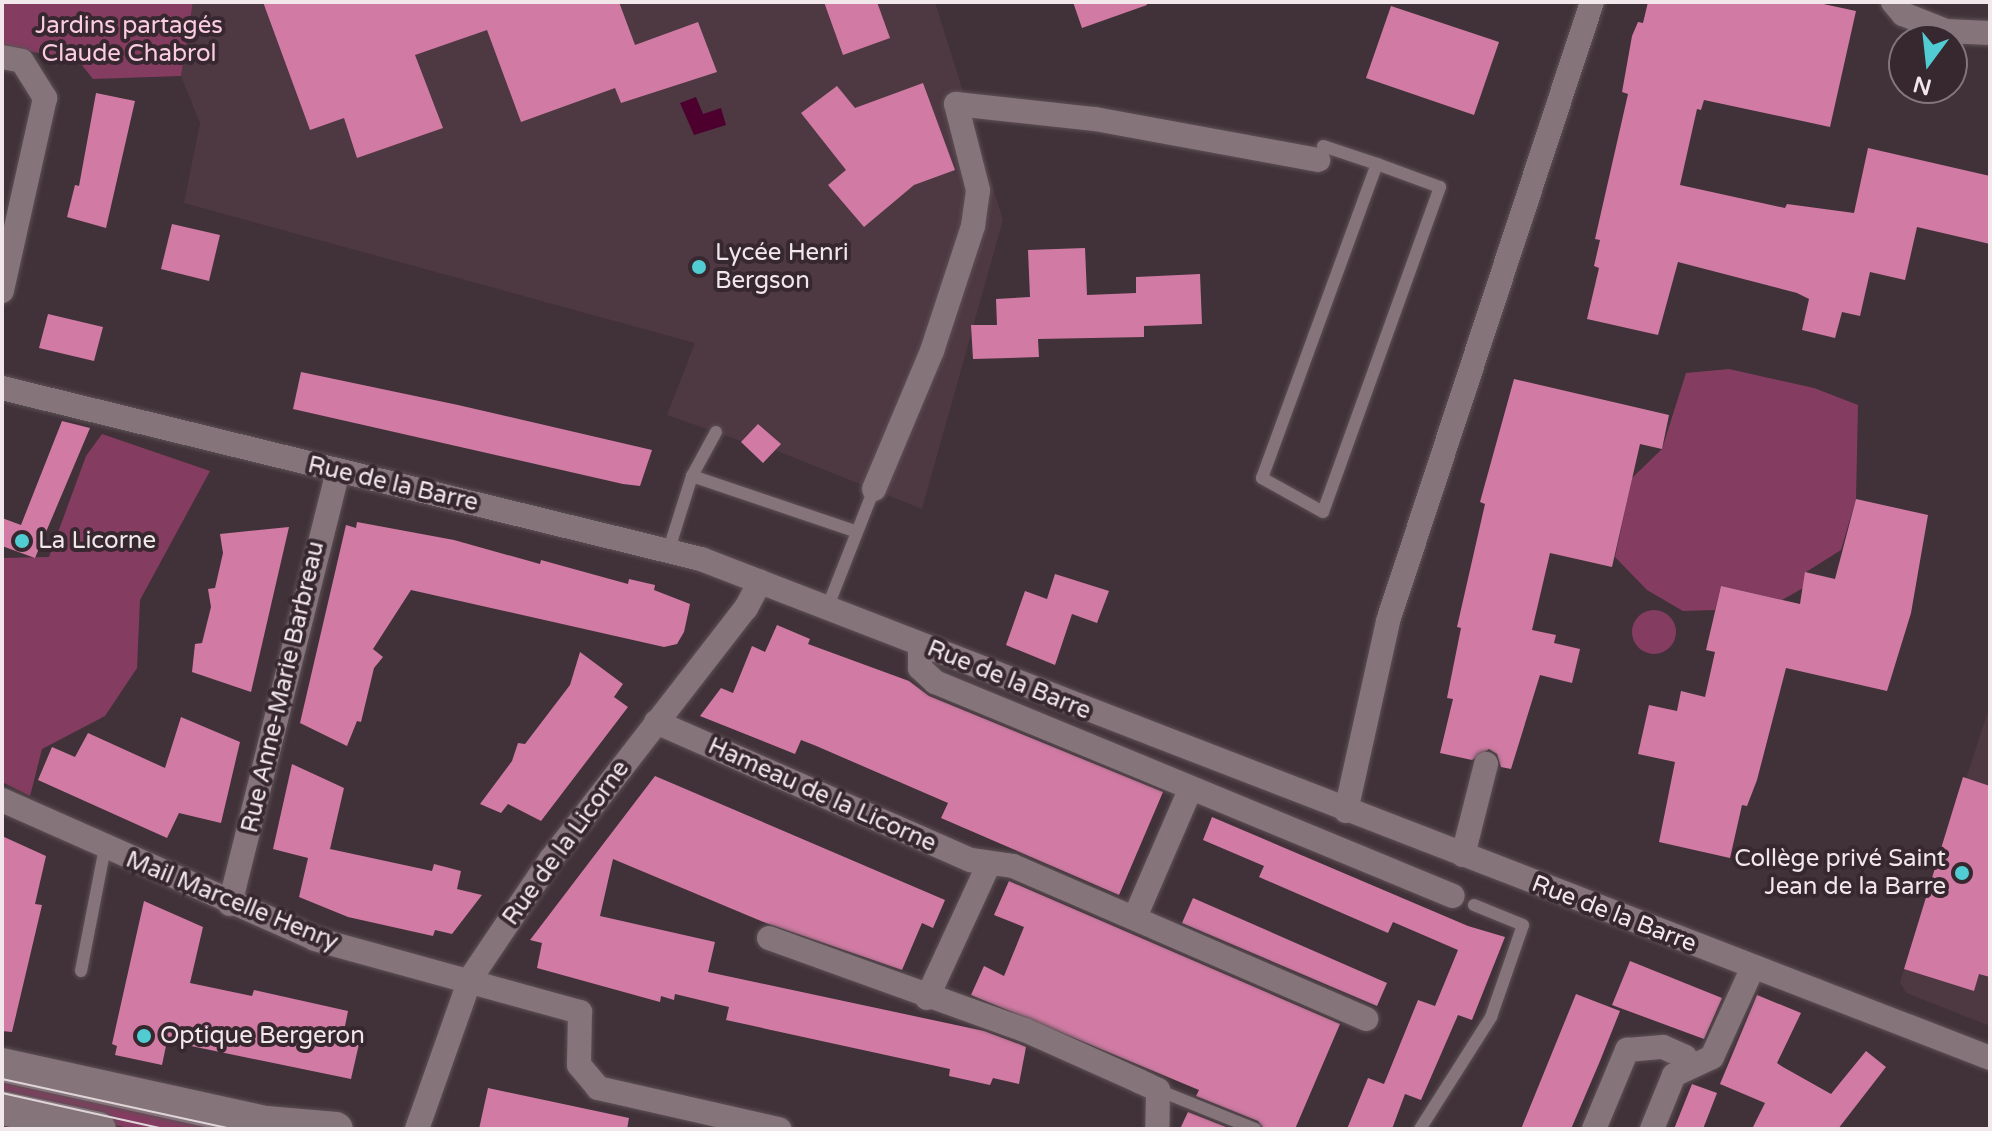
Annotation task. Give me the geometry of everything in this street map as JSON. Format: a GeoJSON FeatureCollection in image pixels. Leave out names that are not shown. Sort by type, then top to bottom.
{"type":"FeatureCollection","features":[{"type":"Feature","properties":{"kind":"street"},"geometry":{"type":"LineString","coordinates":[[1346,811],[1388,621],[1592,2]]}},
{"type":"Feature","properties":{"kind":"street"},"geometry":{"type":"LineString","coordinates":[[1893,2],[1903,14],[1946,31],[1990,33]]}},
{"type":"Feature","properties":{"kind":"street"},"geometry":{"type":"LineString","coordinates":[[2,57],[22,61],[45,98],[2,291]]}},
{"type":"Feature","properties":{"kind":"street"},"geometry":{"type":"LineString","coordinates":[[874,489],[932,351],[973,226],[978,190],[956,104],[1095,119],[1321,153]]}},
{"type":"Feature","properties":{"kind":"street","name":"Rue de la Barre"},"geometry":{"type":"LineString","coordinates":[[2,388],[669,549],[828,606],[920,645],[1346,811],[1990,1058]]}},
{"type":"Feature","properties":{"kind":"street","name":"Rue Anne-Marie Barbreau"},"geometry":{"type":"LineString","coordinates":[[230,904],[338,471]]}},
{"type":"Feature","properties":{"kind":"street","name":"Rue de la Licorne"},"geometry":{"type":"LineString","coordinates":[[417,1129],[470,979],[551,859],[760,582]]}},
{"type":"Feature","properties":{"kind":"street"},"geometry":{"type":"LineString","coordinates":[[920,645],[920,668],[935,682],[1190,790],[1463,900]]}},
{"type":"Feature","properties":{"kind":"street","name":"Hameau de la Licorne"},"geometry":{"type":"LineString","coordinates":[[656,722],[989,864],[1013,866],[1135,917],[1366,1019]]}},
{"type":"Feature","properties":{"kind":"street"},"geometry":{"type":"LineString","coordinates":[[1463,855],[1486,764]]}},
{"type":"Feature","properties":{"kind":"street"},"geometry":{"type":"LineString","coordinates":[[1135,917],[1190,790]]}},
{"type":"Feature","properties":{"kind":"street","name":"Mail Marcelle Henry"},"geometry":{"type":"LineString","coordinates":[[2,800],[230,904],[315,939],[470,979]]}},
{"type":"Feature","properties":{"kind":"street"},"geometry":{"type":"LineString","coordinates":[[927,998],[989,864]]}},
{"type":"Feature","properties":{"kind":"street"},"geometry":{"type":"LineString","coordinates":[[769,938],[927,998],[1025,1030],[1158,1090],[1157,1129]]}},
{"type":"Feature","properties":{"kind":"street"},"geometry":{"type":"LineString","coordinates":[[1652,1129],[1668,1082],[1690,1066],[1712,1057],[1753,967]]}},
{"type":"Feature","properties":{"kind":"street"},"geometry":{"type":"LineString","coordinates":[[470,979],[580,1012],[579,1065],[598,1088],[779,1129]]}},
{"type":"Feature","properties":{"kind":"street"},"geometry":{"type":"LineString","coordinates":[[1594,1129],[1627,1050],[1663,1047],[1685,1057],[1690,1066]]}},
{"type":"Feature","properties":{"kind":"street"},"geometry":{"type":"LineString","coordinates":[[2,1065],[266,1123],[336,1129]]}},
{"type":"Feature","properties":{"kind":"street"},"geometry":{"type":"LineString","coordinates":[[2,1108],[99,1129]]}},
{"type":"Feature","properties":{"kind":"lane"},"geometry":{"type":"LineString","coordinates":[[1321,153],[1377,164],[1440,187],[1323,512],[1262,478],[1377,164]]}},
{"type":"Feature","properties":{"kind":"lane"},"geometry":{"type":"LineString","coordinates":[[669,549],[692,476],[716,432]]}},
{"type":"Feature","properties":{"kind":"lane"},"geometry":{"type":"LineString","coordinates":[[692,476],[857,532]]}},
{"type":"Feature","properties":{"kind":"lane"},"geometry":{"type":"LineString","coordinates":[[828,606],[874,489]]}},
{"type":"Feature","properties":{"kind":"lane"},"geometry":{"type":"LineString","coordinates":[[81,971],[105,848]]}},
{"type":"Feature","properties":{"kind":"lane"},"geometry":{"type":"LineString","coordinates":[[1420,1129],[1491,1017],[1523,925],[1463,900]]}},
{"type":"Feature","properties":{"kind":"lane"},"geometry":{"type":"LineString","coordinates":[[1158,1090],[1255,1129]]}},
{"type":"Feature","properties":{"kind":"shaded area","name":"Lycée Henri Bergson"},"geometry":{"type":"Polygon","coordinates":[[[193,2],[935,2],[1003,220],[922,509],[775,450],[763,463],[741,441],[667,415],[695,343],[184,203],[200,123],[181,76],[193,2]]]}},
{"type":"Feature","properties":{"kind":"shaded area"},"geometry":{"type":"Polygon","coordinates":[[[696,97],[703,114],[721,108],[726,125],[694,135],[680,103],[696,97]]]}},
{"type":"Feature","properties":{"kind":"shaded area","name":"Collège privé Saint Jean de la Barre"},"geometry":{"type":"Polygon","coordinates":[[[1990,705],[1990,1026],[1906,993],[1900,982],[1990,705]]]}},
{"type":"Feature","properties":{"kind":"green space","name":"Jardins partagés Claude Chabrol"},"geometry":{"type":"Polygon","coordinates":[[[2,2],[193,2],[181,76],[93,79],[81,64],[2,44],[2,2]]]}},
{"type":"Feature","properties":{"kind":"green space"},"geometry":{"type":"Polygon","coordinates":[[[1729,369],[1814,388],[1858,405],[1856,499],[1841,550],[1806,572],[1803,588],[1782,600],[1721,586],[1715,610],[1683,611],[1647,590],[1615,557],[1632,478],[1662,449],[1686,373],[1729,369]]]}},
{"type":"Feature","properties":{"kind":"green space"},"geometry":{"type":"Polygon","coordinates":[[[102,434],[210,471],[140,600],[137,668],[105,716],[42,749],[30,796],[2,782],[2,558],[49,557],[86,456],[102,434]]]}},
{"type":"Feature","properties":{"kind":"green space"},"geometry":{"type":"Polygon","coordinates":[[[1654,610],[1669,617],[1676,632],[1669,647],[1654,654],[1639,647],[1632,632],[1639,617],[1654,610]]]}},
{"type":"Feature","properties":{"kind":"green space"},"geometry":{"type":"Polygon","coordinates":[[[2,1072],[262,1129],[133,1129],[2,1100],[2,1072]]]}},
{"type":"Feature","properties":{"kind":"building"},"geometry":{"type":"Polygon","coordinates":[[[263,2],[619,2],[635,45],[698,22],[717,72],[621,103],[615,88],[521,122],[487,30],[415,55],[443,128],[357,158],[344,118],[310,130],[263,2]]]}},
{"type":"Feature","properties":{"kind":"building"},"geometry":{"type":"Polygon","coordinates":[[[824,2],[877,2],[890,38],[843,55],[824,2]]]}},
{"type":"Feature","properties":{"kind":"building"},"geometry":{"type":"Polygon","coordinates":[[[1073,2],[1146,2],[1147,5],[1082,28],[1073,2]]]}},
{"type":"Feature","properties":{"kind":"building"},"geometry":{"type":"Polygon","coordinates":[[[1648,2],[1814,2],[1856,11],[1830,127],[1704,100],[1701,110],[1697,109],[1680,185],[1785,208],[1787,204],[1854,213],[1868,148],[1990,176],[1990,244],[1917,227],[1905,280],[1870,272],[1860,316],[1842,312],[1835,338],[1802,330],[1809,299],[1797,293],[1678,262],[1658,335],[1587,319],[1599,268],[1594,266],[1600,240],[1595,239],[1628,94],[1622,92],[1632,36],[1638,22],[1643,23],[1648,2]]]}},
{"type":"Feature","properties":{"kind":"building"},"geometry":{"type":"Polygon","coordinates":[[[1391,6],[1499,42],[1474,115],[1366,78],[1391,6]]]}},
{"type":"Feature","properties":{"kind":"building"},"geometry":{"type":"Polygon","coordinates":[[[923,83],[955,170],[914,185],[864,227],[828,185],[846,170],[801,113],[837,86],[855,108],[923,83]]]}},
{"type":"Feature","properties":{"kind":"building"},"geometry":{"type":"Polygon","coordinates":[[[96,93],[135,101],[106,228],[67,217],[75,185],[79,186],[96,93]]]}},
{"type":"Feature","properties":{"kind":"building"},"geometry":{"type":"Polygon","coordinates":[[[172,224],[220,235],[209,281],[161,269],[172,224]]]}},
{"type":"Feature","properties":{"kind":"building"},"geometry":{"type":"Polygon","coordinates":[[[1085,248],[1087,295],[1136,293],[1136,277],[1200,274],[1202,324],[1144,326],[1144,337],[1038,339],[1039,357],[973,359],[971,325],[997,325],[996,299],[1030,297],[1028,250],[1085,248]]]}},
{"type":"Feature","properties":{"kind":"building"},"geometry":{"type":"Polygon","coordinates":[[[48,314],[103,327],[94,361],[39,348],[48,314]]]}},
{"type":"Feature","properties":{"kind":"building"},"geometry":{"type":"Polygon","coordinates":[[[301,372],[652,450],[640,486],[623,484],[293,409],[301,372]]]}},
{"type":"Feature","properties":{"kind":"building"},"geometry":{"type":"Polygon","coordinates":[[[1514,379],[1669,415],[1662,449],[1640,444],[1612,567],[1550,553],[1532,630],[1556,635],[1554,643],[1580,649],[1572,683],[1540,675],[1511,769],[1501,767],[1497,754],[1489,749],[1472,760],[1440,753],[1453,699],[1447,698],[1461,628],[1457,627],[1485,504],[1480,502],[1514,379]]]}},
{"type":"Feature","properties":{"kind":"building"},"geometry":{"type":"Polygon","coordinates":[[[62,421],[90,428],[35,558],[2,546],[2,518],[21,525],[62,421]]]}},
{"type":"Feature","properties":{"kind":"building"},"geometry":{"type":"Polygon","coordinates":[[[758,424],[781,444],[763,463],[741,442],[758,424]]]}},
{"type":"Feature","properties":{"kind":"building"},"geometry":{"type":"Polygon","coordinates":[[[1856,499],[1928,515],[1911,613],[1887,691],[1786,668],[1757,780],[1747,806],[1742,805],[1730,858],[1659,842],[1675,762],[1638,754],[1649,705],[1677,711],[1681,691],[1705,697],[1715,652],[1706,650],[1721,586],[1800,604],[1805,572],[1835,579],[1856,499]]]}},
{"type":"Feature","properties":{"kind":"building"},"geometry":{"type":"Polygon","coordinates":[[[357,522],[454,540],[628,584],[629,579],[655,585],[654,590],[690,604],[684,632],[677,644],[664,647],[411,590],[373,649],[383,657],[374,668],[361,722],[357,721],[347,746],[300,723],[346,525],[356,528],[357,522]]]}},
{"type":"Feature","properties":{"kind":"building"},"geometry":{"type":"Polygon","coordinates":[[[289,527],[251,692],[192,672],[195,644],[202,643],[211,607],[208,589],[215,588],[223,553],[220,534],[289,527]]]}},
{"type":"Feature","properties":{"kind":"building"},"geometry":{"type":"Polygon","coordinates":[[[1055,574],[1109,591],[1097,623],[1072,614],[1055,665],[1006,645],[1025,591],[1047,599],[1055,574]]]}},
{"type":"Feature","properties":{"kind":"building"},"geometry":{"type":"Polygon","coordinates":[[[777,625],[810,639],[808,644],[909,681],[929,696],[1163,792],[1119,895],[941,818],[948,803],[814,745],[801,740],[795,754],[700,716],[721,688],[733,693],[752,646],[765,652],[777,625]]]}},
{"type":"Feature","properties":{"kind":"building"},"geometry":{"type":"Polygon","coordinates":[[[580,652],[623,684],[614,697],[628,707],[541,821],[508,804],[501,813],[480,804],[512,761],[518,743],[525,744],[570,685],[580,652]]]}},
{"type":"Feature","properties":{"kind":"building"},"geometry":{"type":"Polygon","coordinates":[[[181,717],[240,742],[221,823],[179,813],[167,838],[38,780],[52,747],[75,757],[88,733],[165,768],[181,717]]]}},
{"type":"Feature","properties":{"kind":"building"},"geometry":{"type":"Polygon","coordinates":[[[292,764],[344,788],[330,849],[432,871],[434,864],[461,871],[457,889],[482,895],[452,934],[435,930],[433,936],[348,917],[299,897],[308,858],[273,849],[292,764]]]}},
{"type":"Feature","properties":{"kind":"building"},"geometry":{"type":"Polygon","coordinates":[[[655,776],[945,900],[933,928],[922,923],[902,970],[766,923],[613,859],[600,916],[715,942],[708,972],[984,1031],[1019,1044],[1026,1047],[1019,1084],[993,1078],[990,1085],[949,1076],[950,1069],[726,1020],[729,1007],[675,994],[674,1000],[661,996],[660,1002],[537,968],[542,943],[530,940],[655,776]]]}},
{"type":"Feature","properties":{"kind":"building","name":"Collège privé Saint Jean de la Barre"},"geometry":{"type":"Polygon","coordinates":[[[1963,777],[1990,786],[1990,977],[1979,974],[1974,991],[1904,969],[1963,777]]]}},
{"type":"Feature","properties":{"kind":"building"},"geometry":{"type":"Polygon","coordinates":[[[1212,817],[1468,926],[1505,937],[1472,1020],[1458,1015],[1421,1100],[1405,1094],[1392,1129],[1347,1129],[1368,1078],[1384,1084],[1418,1000],[1435,1006],[1458,950],[1393,922],[1388,933],[1259,877],[1264,866],[1203,840],[1212,817]]]}},
{"type":"Feature","properties":{"kind":"building"},"geometry":{"type":"Polygon","coordinates":[[[2,836],[46,856],[35,904],[42,905],[12,1032],[2,1031],[2,836]]]}},
{"type":"Feature","properties":{"kind":"building"},"geometry":{"type":"Polygon","coordinates":[[[1009,881],[1340,1024],[1295,1129],[1264,1129],[1258,1121],[1196,1096],[1199,1090],[971,995],[984,966],[1004,976],[1024,927],[994,915],[1009,881]]]}},
{"type":"Feature","properties":{"kind":"building"},"geometry":{"type":"Polygon","coordinates":[[[1193,898],[1387,983],[1377,1006],[1182,923],[1193,898]]]}},
{"type":"Feature","properties":{"kind":"building"},"geometry":{"type":"Polygon","coordinates":[[[144,901],[203,927],[190,983],[252,996],[254,990],[348,1011],[344,1031],[361,1035],[351,1079],[167,1041],[162,1065],[115,1055],[117,1046],[112,1044],[144,901]]]}},
{"type":"Feature","properties":{"kind":"building"},"geometry":{"type":"Polygon","coordinates":[[[1630,961],[1722,998],[1704,1039],[1612,1005],[1630,961]]]}},
{"type":"Feature","properties":{"kind":"building"},"geometry":{"type":"Polygon","coordinates":[[[1576,994],[1620,1011],[1600,1061],[1571,1129],[1521,1129],[1576,994]]]}},
{"type":"Feature","properties":{"kind":"building"},"geometry":{"type":"Polygon","coordinates":[[[1757,995],[1801,1013],[1777,1063],[1831,1094],[1866,1051],[1886,1067],[1838,1129],[1752,1129],[1765,1103],[1720,1084],[1757,995]]]}},
{"type":"Feature","properties":{"kind":"building"},"geometry":{"type":"Polygon","coordinates":[[[1692,1084],[1717,1093],[1703,1129],[1674,1129],[1692,1084]]]}},
{"type":"Feature","properties":{"kind":"building"},"geometry":{"type":"Polygon","coordinates":[[[488,1088],[629,1118],[627,1129],[479,1129],[488,1088]]]}},
{"type":"Feature","properties":{"kind":"building"},"geometry":{"type":"Polygon","coordinates":[[[1188,1112],[1231,1129],[1180,1129],[1188,1112]]]}},
{"type":"Feature","properties":{"kind":"tram line"},"geometry":{"type":"LineString","coordinates":[[2,1079],[231,1129]]}},
{"type":"Feature","properties":{"kind":"tram line"},"geometry":{"type":"LineString","coordinates":[[2,1093],[164,1129]]}},
{"type":"Feature","properties":{"kind":"place","name":"Lycée Henri Bergson"},"geometry":{"type":"Point","coordinates":[699,267]}},
{"type":"Feature","properties":{"kind":"place","name":"La Licorne"},"geometry":{"type":"Point","coordinates":[22,541]}},
{"type":"Feature","properties":{"kind":"place","name":"Collège privé Saint Jean de la Barre"},"geometry":{"type":"Point","coordinates":[1962,873]}},
{"type":"Feature","properties":{"kind":"place","name":"Optique Bergeron"},"geometry":{"type":"Point","coordinates":[144,1036]}}]}
